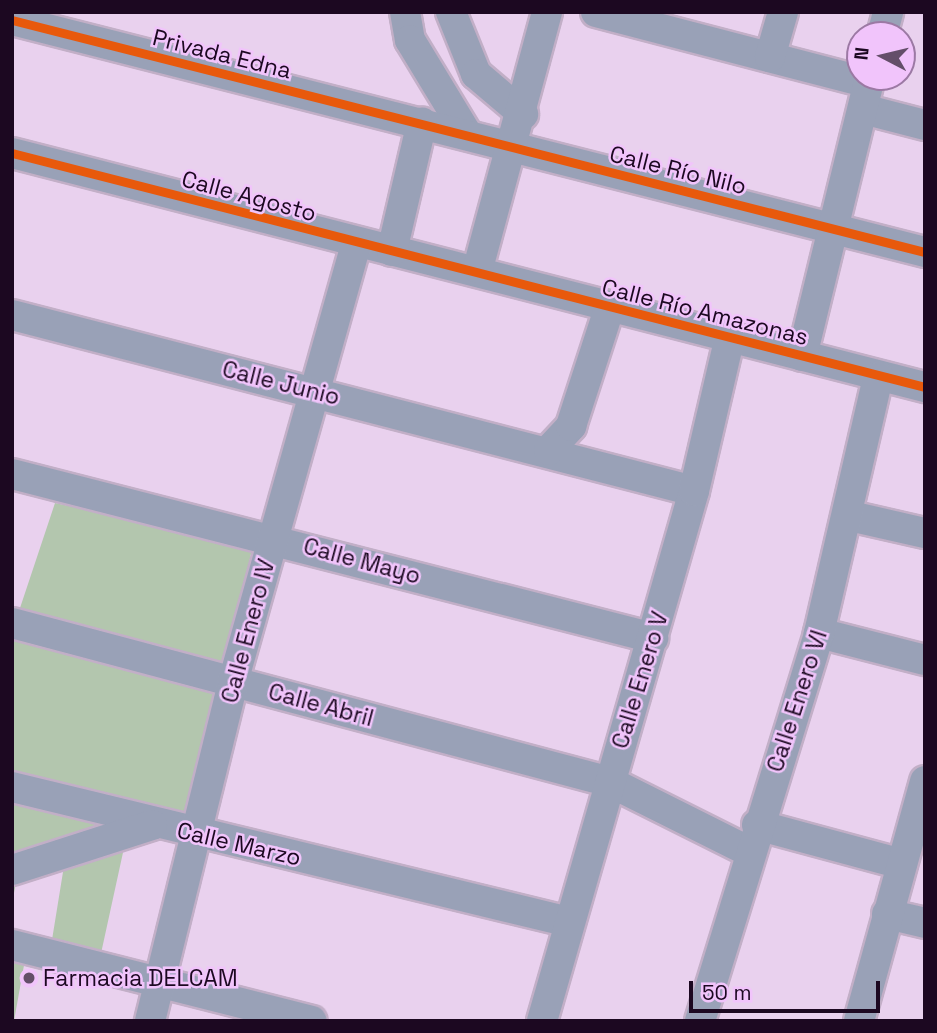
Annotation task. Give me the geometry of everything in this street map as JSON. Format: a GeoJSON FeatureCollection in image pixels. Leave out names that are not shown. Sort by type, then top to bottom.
{"type":"FeatureCollection","features":[{"type":"Feature","properties":{"kind":"street"},"geometry":{"type":"LineString","coordinates":[[405,12],[410,40],[467,134]]}},
{"type":"Feature","properties":{"kind":"street"},"geometry":{"type":"LineString","coordinates":[[451,12],[476,74],[523,114]]}},
{"type":"Feature","properties":{"kind":"street"},"geometry":{"type":"LineString","coordinates":[[478,268],[515,149],[547,12]]}},
{"type":"Feature","properties":{"kind":"street"},"geometry":{"type":"LineString","coordinates":[[596,12],[770,57],[846,83]]}},
{"type":"Feature","properties":{"kind":"street"},"geometry":{"type":"LineString","coordinates":[[770,57],[783,12]]}},
{"type":"Feature","properties":{"kind":"street","name":"Privada Edna"},"geometry":{"type":"LineString","coordinates":[[12,20],[422,122]]}},
{"type":"Feature","properties":{"kind":"street"},"geometry":{"type":"LineString","coordinates":[[802,356],[837,229],[867,91]]}},
{"type":"Feature","properties":{"kind":"street"},"geometry":{"type":"LineString","coordinates":[[869,91],[925,125]]}},
{"type":"Feature","properties":{"kind":"street"},"geometry":{"type":"LineString","coordinates":[[392,251],[422,122]]}},
{"type":"Feature","properties":{"kind":"street","name":"Calle Río Nilo"},"geometry":{"type":"LineString","coordinates":[[422,122],[515,149],[925,252]]}},
{"type":"Feature","properties":{"kind":"street","name":"Calle Agosto"},"geometry":{"type":"LineString","coordinates":[[12,153],[356,244],[478,268]]}},
{"type":"Feature","properties":{"kind":"street","name":"Calle Enero IV"},"geometry":{"type":"LineString","coordinates":[[149,1021],[198,832],[233,682],[356,244]]}},
{"type":"Feature","properties":{"kind":"street","name":"Calle Río Amazonas"},"geometry":{"type":"LineString","coordinates":[[478,268],[609,309],[730,336],[878,377],[925,387]]}},
{"type":"Feature","properties":{"kind":"street"},"geometry":{"type":"LineString","coordinates":[[549,450],[571,426],[609,309]]}},
{"type":"Feature","properties":{"kind":"street","name":"Calle Junio"},"geometry":{"type":"LineString","coordinates":[[12,315],[549,450],[694,491]]}},
{"type":"Feature","properties":{"kind":"street","name":"Calle Enero V"},"geometry":{"type":"LineString","coordinates":[[542,1021],[565,921],[610,782],[694,491],[730,336]]}},
{"type":"Feature","properties":{"kind":"street","name":"Calle Enero VI"},"geometry":{"type":"LineString","coordinates":[[700,1021],[752,838],[819,633],[850,516],[878,377]]}},
{"type":"Feature","properties":{"kind":"street","name":"Calle Mayo"},"geometry":{"type":"LineString","coordinates":[[12,474],[275,537],[547,612],[653,638]]}},
{"type":"Feature","properties":{"kind":"street"},"geometry":{"type":"LineString","coordinates":[[850,516],[925,533]]}},
{"type":"Feature","properties":{"kind":"street","name":"Calle Abril"},"geometry":{"type":"LineString","coordinates":[[12,623],[610,782],[752,838],[902,863]]}},
{"type":"Feature","properties":{"kind":"street"},"geometry":{"type":"LineString","coordinates":[[819,633],[925,660]]}},
{"type":"Feature","properties":{"kind":"street"},"geometry":{"type":"LineString","coordinates":[[859,1021],[925,781]]}},
{"type":"Feature","properties":{"kind":"street","name":"Calle Marzo"},"geometry":{"type":"LineString","coordinates":[[12,787],[152,825],[198,832],[565,921]]}},
{"type":"Feature","properties":{"kind":"street"},"geometry":{"type":"LineString","coordinates":[[12,870],[152,825]]}},
{"type":"Feature","properties":{"kind":"street"},"geometry":{"type":"LineString","coordinates":[[887,914],[925,923]]}},
{"type":"Feature","properties":{"kind":"street"},"geometry":{"type":"LineString","coordinates":[[12,946],[158,985],[312,1021]]}},
{"type":"Feature","properties":{"kind":"green space"},"geometry":{"type":"Polygon","coordinates":[[[55,503],[253,545],[192,823],[12,777],[12,632],[55,503]]]}},
{"type":"Feature","properties":{"kind":"green space"},"geometry":{"type":"Polygon","coordinates":[[[12,794],[129,825],[100,958],[51,946],[63,872],[20,863],[12,903],[12,794]]]}},
{"type":"Feature","properties":{"kind":"green space"},"geometry":{"type":"Polygon","coordinates":[[[12,951],[26,954],[14,1021],[12,1021],[12,951]]]}},
{"type":"Feature","properties":{"kind":"cycle path"},"geometry":{"type":"LineString","coordinates":[[12,20],[925,252]]}},
{"type":"Feature","properties":{"kind":"cycle path"},"geometry":{"type":"LineString","coordinates":[[12,153],[925,387]]}},
{"type":"Feature","properties":{"kind":"place","name":"Farmacia DELCAM"},"geometry":{"type":"Point","coordinates":[29,978]}}]}
